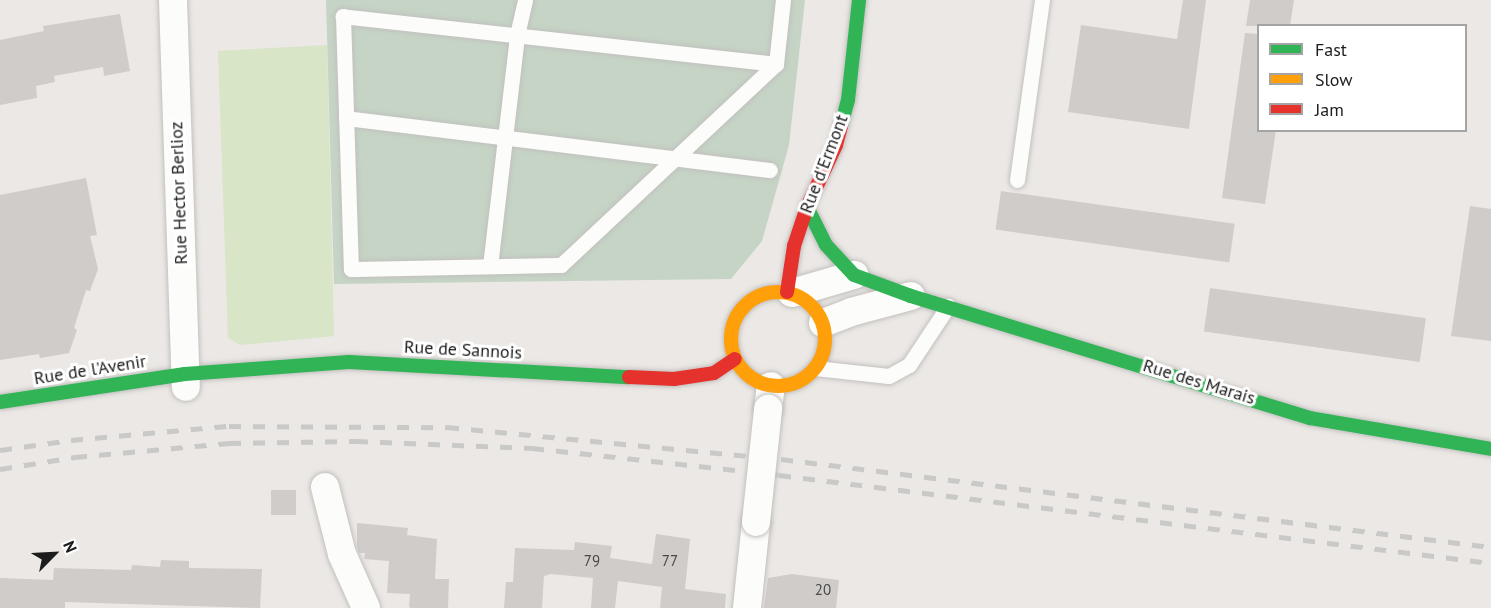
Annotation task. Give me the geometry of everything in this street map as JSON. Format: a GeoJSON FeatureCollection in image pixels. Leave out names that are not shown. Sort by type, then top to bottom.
{"type":"FeatureCollection","features":[{"type":"Feature","properties":{"kind":"street","name":"Rue Hector Berlioz"},"geometry":{"type":"LineString","coordinates":[[173,0],[186,380]]}},
{"type":"Feature","properties":{"kind":"street","name":"Rue d'Ermont"},"geometry":{"type":"LineString","coordinates":[[790,292],[794,246],[807,207],[836,145],[848,100],[859,0]]}},
{"type":"Feature","properties":{"kind":"street","name":"Rue des Marais"},"geometry":{"type":"LineString","coordinates":[[807,207],[826,245],[854,275],[911,296],[948,305],[1310,418],[1491,449]]}},
{"type":"Feature","properties":{"kind":"street"},"geometry":{"type":"LineString","coordinates":[[747,608],[770,397],[756,381],[744,372],[735,359],[731,345],[731,330],[741,310],[758,295],[772,291],[790,292],[854,275]]}},
{"type":"Feature","properties":{"kind":"street"},"geometry":{"type":"LineString","coordinates":[[770,397],[815,368],[823,354],[826,339],[823,323],[816,310],[806,299],[790,292]]}},
{"type":"Feature","properties":{"kind":"street","name":"Rue des Marais"},"geometry":{"type":"LineString","coordinates":[[823,323],[851,312],[911,296]]}},
{"type":"Feature","properties":{"kind":"street","name":"Rue de Sannois"},"geometry":{"type":"LineString","coordinates":[[186,380],[349,362],[674,379],[714,372],[735,359]]}},
{"type":"Feature","properties":{"kind":"street","name":"Rue de l'Avenir"},"geometry":{"type":"LineString","coordinates":[[0,402],[186,380]]}},
{"type":"Feature","properties":{"kind":"street"},"geometry":{"type":"LineString","coordinates":[[325,487],[342,554],[366,608]]}},
{"type":"Feature","properties":{"kind":"lane"},"geometry":{"type":"LineString","coordinates":[[490,266],[517,35],[525,0]]}},
{"type":"Feature","properties":{"kind":"lane"},"geometry":{"type":"LineString","coordinates":[[776,64],[343,16],[351,269],[561,265],[776,64],[783,0]]}},
{"type":"Feature","properties":{"kind":"lane"},"geometry":{"type":"LineString","coordinates":[[1017,180],[1042,0]]}},
{"type":"Feature","properties":{"kind":"lane"},"geometry":{"type":"LineString","coordinates":[[346,118],[770,170]]}},
{"type":"Feature","properties":{"kind":"lane"},"geometry":{"type":"LineString","coordinates":[[815,368],[889,376],[909,365],[948,305]]}},
{"type":"Feature","properties":{"kind":"green space"},"geometry":{"type":"Polygon","coordinates":[[[326,0],[805,0],[789,145],[762,241],[731,279],[334,284],[326,0]]]}},
{"type":"Feature","properties":{"kind":"green space"},"geometry":{"type":"Polygon","coordinates":[[[327,45],[334,336],[240,345],[228,338],[218,51],[327,45]]]}},
{"type":"Feature","properties":{"kind":"building"},"geometry":{"type":"Polygon","coordinates":[[[1183,0],[1206,0],[1189,129],[1068,112],[1081,25],[1177,39],[1183,0]]]}},
{"type":"Feature","properties":{"kind":"building"},"geometry":{"type":"Polygon","coordinates":[[[1250,0],[1294,0],[1290,24],[1246,26],[1250,0]]]}},
{"type":"Feature","properties":{"kind":"building"},"geometry":{"type":"Polygon","coordinates":[[[120,14],[130,71],[104,76],[103,67],[54,76],[55,82],[36,86],[37,98],[0,105],[0,40],[44,31],[43,26],[120,14]]]}},
{"type":"Feature","properties":{"kind":"building"},"geometry":{"type":"Polygon","coordinates":[[[1245,33],[1257,34],[1257,132],[1276,132],[1265,204],[1222,198],[1245,33]]]}},
{"type":"Feature","properties":{"kind":"building"},"geometry":{"type":"Polygon","coordinates":[[[86,178],[97,235],[90,236],[98,269],[90,291],[86,290],[69,353],[40,358],[39,354],[0,360],[0,195],[86,178]]]}},
{"type":"Feature","properties":{"kind":"building"},"geometry":{"type":"Polygon","coordinates":[[[1001,191],[1235,224],[1229,262],[996,230],[1001,191]]]}},
{"type":"Feature","properties":{"kind":"building"},"geometry":{"type":"Polygon","coordinates":[[[1470,206],[1491,209],[1491,341],[1451,336],[1470,206]]]}},
{"type":"Feature","properties":{"kind":"building"},"geometry":{"type":"Polygon","coordinates":[[[1210,288],[1426,318],[1420,362],[1204,332],[1210,288]]]}},
{"type":"Feature","properties":{"kind":"building"},"geometry":{"type":"Polygon","coordinates":[[[271,490],[296,490],[296,515],[271,515],[271,490]]]}},
{"type":"Feature","properties":{"kind":"building"},"geometry":{"type":"Polygon","coordinates":[[[357,523],[408,528],[407,535],[437,539],[435,579],[449,579],[448,608],[411,608],[409,607],[410,594],[387,593],[389,561],[364,559],[365,553],[359,553],[357,545],[357,523]]]}},
{"type":"Feature","properties":{"kind":"building"},"geometry":{"type":"Polygon","coordinates":[[[656,534],[690,539],[685,589],[726,594],[725,608],[660,608],[662,587],[618,581],[615,608],[591,608],[593,578],[551,574],[544,576],[542,608],[504,608],[506,582],[513,582],[515,548],[574,550],[575,542],[612,546],[610,558],[652,564],[656,534]]]}},
{"type":"Feature","properties":{"kind":"building"},"geometry":{"type":"Polygon","coordinates":[[[161,560],[189,561],[189,568],[262,569],[260,608],[65,602],[65,608],[0,608],[0,578],[53,580],[54,568],[131,570],[132,565],[160,567],[161,560]]]}},
{"type":"Feature","properties":{"kind":"building"},"geometry":{"type":"Polygon","coordinates":[[[792,574],[839,580],[836,608],[764,608],[768,578],[792,574]]]}},
{"type":"Feature","properties":{"kind":"railway"},"geometry":{"type":"LineString","coordinates":[[0,450],[71,440],[229,426],[447,427],[781,459],[1491,547]]}},
{"type":"Feature","properties":{"kind":"railway"},"geometry":{"type":"LineString","coordinates":[[0,469],[75,457],[229,443],[356,441],[532,448],[779,475],[1491,563]]}},
{"type":"Feature","properties":{"kind":"traffic: fast"},"geometry":{"type":"LineString","coordinates":[[841,126],[848,100],[859,0]]}},
{"type":"Feature","properties":{"kind":"traffic: fast"},"geometry":{"type":"LineString","coordinates":[[807,207],[826,245],[854,275],[911,296],[1310,418],[1491,449]]}},
{"type":"Feature","properties":{"kind":"traffic: fast"},"geometry":{"type":"LineString","coordinates":[[0,402],[185,374],[349,362],[629,377]]}},
{"type":"Feature","properties":{"kind":"traffic: slow"},"geometry":{"type":"LineString","coordinates":[[778,292],[796,295],[811,306],[822,321],[825,339],[822,357],[811,372],[796,383],[778,386],[760,383],[745,372],[734,357],[731,339],[734,321],[745,306],[760,295],[778,292]]}},
{"type":"Feature","properties":{"kind":"traffic: jam"},"geometry":{"type":"LineString","coordinates":[[787,292],[794,246],[807,207],[836,145],[841,126]]}},
{"type":"Feature","properties":{"kind":"traffic: jam"},"geometry":{"type":"LineString","coordinates":[[629,377],[674,379],[714,373],[735,359]]}}]}
